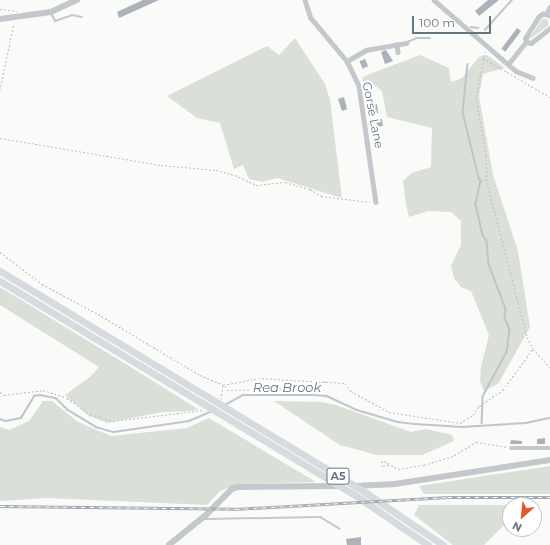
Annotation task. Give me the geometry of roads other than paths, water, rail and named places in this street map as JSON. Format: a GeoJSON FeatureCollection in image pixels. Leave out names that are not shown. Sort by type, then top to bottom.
{"type":"FeatureCollection","features":[{"type":"Feature","properties":{"kind":"highway","name":"A5"},"geometry":{"type":"LineString","coordinates":[[0,271],[230,412],[366,493],[443,545]]}},
{"type":"Feature","properties":{"kind":"highway","name":"A5"},"geometry":{"type":"LineString","coordinates":[[0,280],[204,406],[352,493],[428,545]]}},
{"type":"Feature","properties":{"kind":"street"},"geometry":{"type":"LineString","coordinates":[[0,19],[17,18],[51,12],[77,0]]}},
{"type":"Feature","properties":{"kind":"street","name":"Gorse Lane"},"geometry":{"type":"LineString","coordinates":[[305,0],[316,24],[347,61],[361,94],[376,202]]}},
{"type":"Feature","properties":{"kind":"street"},"geometry":{"type":"LineString","coordinates":[[434,0],[519,74],[533,78]]}},
{"type":"Feature","properties":{"kind":"street"},"geometry":{"type":"LineString","coordinates":[[509,64],[526,42],[526,38],[538,17],[548,15],[550,7]]}},
{"type":"Feature","properties":{"kind":"street"},"geometry":{"type":"LineString","coordinates":[[526,42],[531,43],[550,28]]}},
{"type":"Feature","properties":{"kind":"street"},"geometry":{"type":"LineString","coordinates":[[347,61],[366,50],[406,43]]}},
{"type":"Feature","properties":{"kind":"street"},"geometry":{"type":"LineString","coordinates":[[396,44],[398,52]]}},
{"type":"Feature","properties":{"kind":"street"},"geometry":{"type":"LineString","coordinates":[[511,448],[550,448]]}},
{"type":"Feature","properties":{"kind":"street"},"geometry":{"type":"LineString","coordinates":[[169,545],[205,517],[229,492],[239,486],[368,486],[550,460]]}},
{"type":"Feature","properties":{"kind":"lane"},"geometry":{"type":"LineString","coordinates":[[51,12],[55,21],[72,15],[82,17]]}},
{"type":"Feature","properties":{"kind":"lane"},"geometry":{"type":"LineString","coordinates":[[406,43],[417,38],[430,38]]}},
{"type":"Feature","properties":{"kind":"lane"},"geometry":{"type":"LineString","coordinates":[[205,517],[320,517],[340,529]]}},
{"type":"Feature","properties":{"kind":"waterway"},"geometry":{"type":"LineString","coordinates":[[485,30],[512,0]]}},
{"type":"Feature","properties":{"kind":"waterway"},"geometry":{"type":"LineString","coordinates":[[471,27],[478,28]]}},
{"type":"Feature","properties":{"kind":"waterway"},"geometry":{"type":"LineString","coordinates":[[468,64],[463,112],[481,181],[476,205],[483,235],[487,241],[489,264],[506,309],[505,318],[510,329],[507,352],[483,397],[482,423]]}},
{"type":"Feature","properties":{"kind":"waterway","name":"Rea Brook"},"geometry":{"type":"LineString","coordinates":[[0,419],[6,421],[21,418],[34,396],[40,395],[56,398],[68,410],[96,427],[114,432],[189,421],[213,411]]}},
{"type":"Feature","properties":{"kind":"waterway","name":"Rea Brook"},"geometry":{"type":"LineString","coordinates":[[225,405],[243,395],[314,395],[327,396],[357,410],[398,422],[415,424],[462,427],[526,423],[550,418]]}},
{"type":"Feature","properties":{"kind":"railway"},"geometry":{"type":"LineString","coordinates":[[0,506],[235,509],[448,497],[550,497]]}}]}
